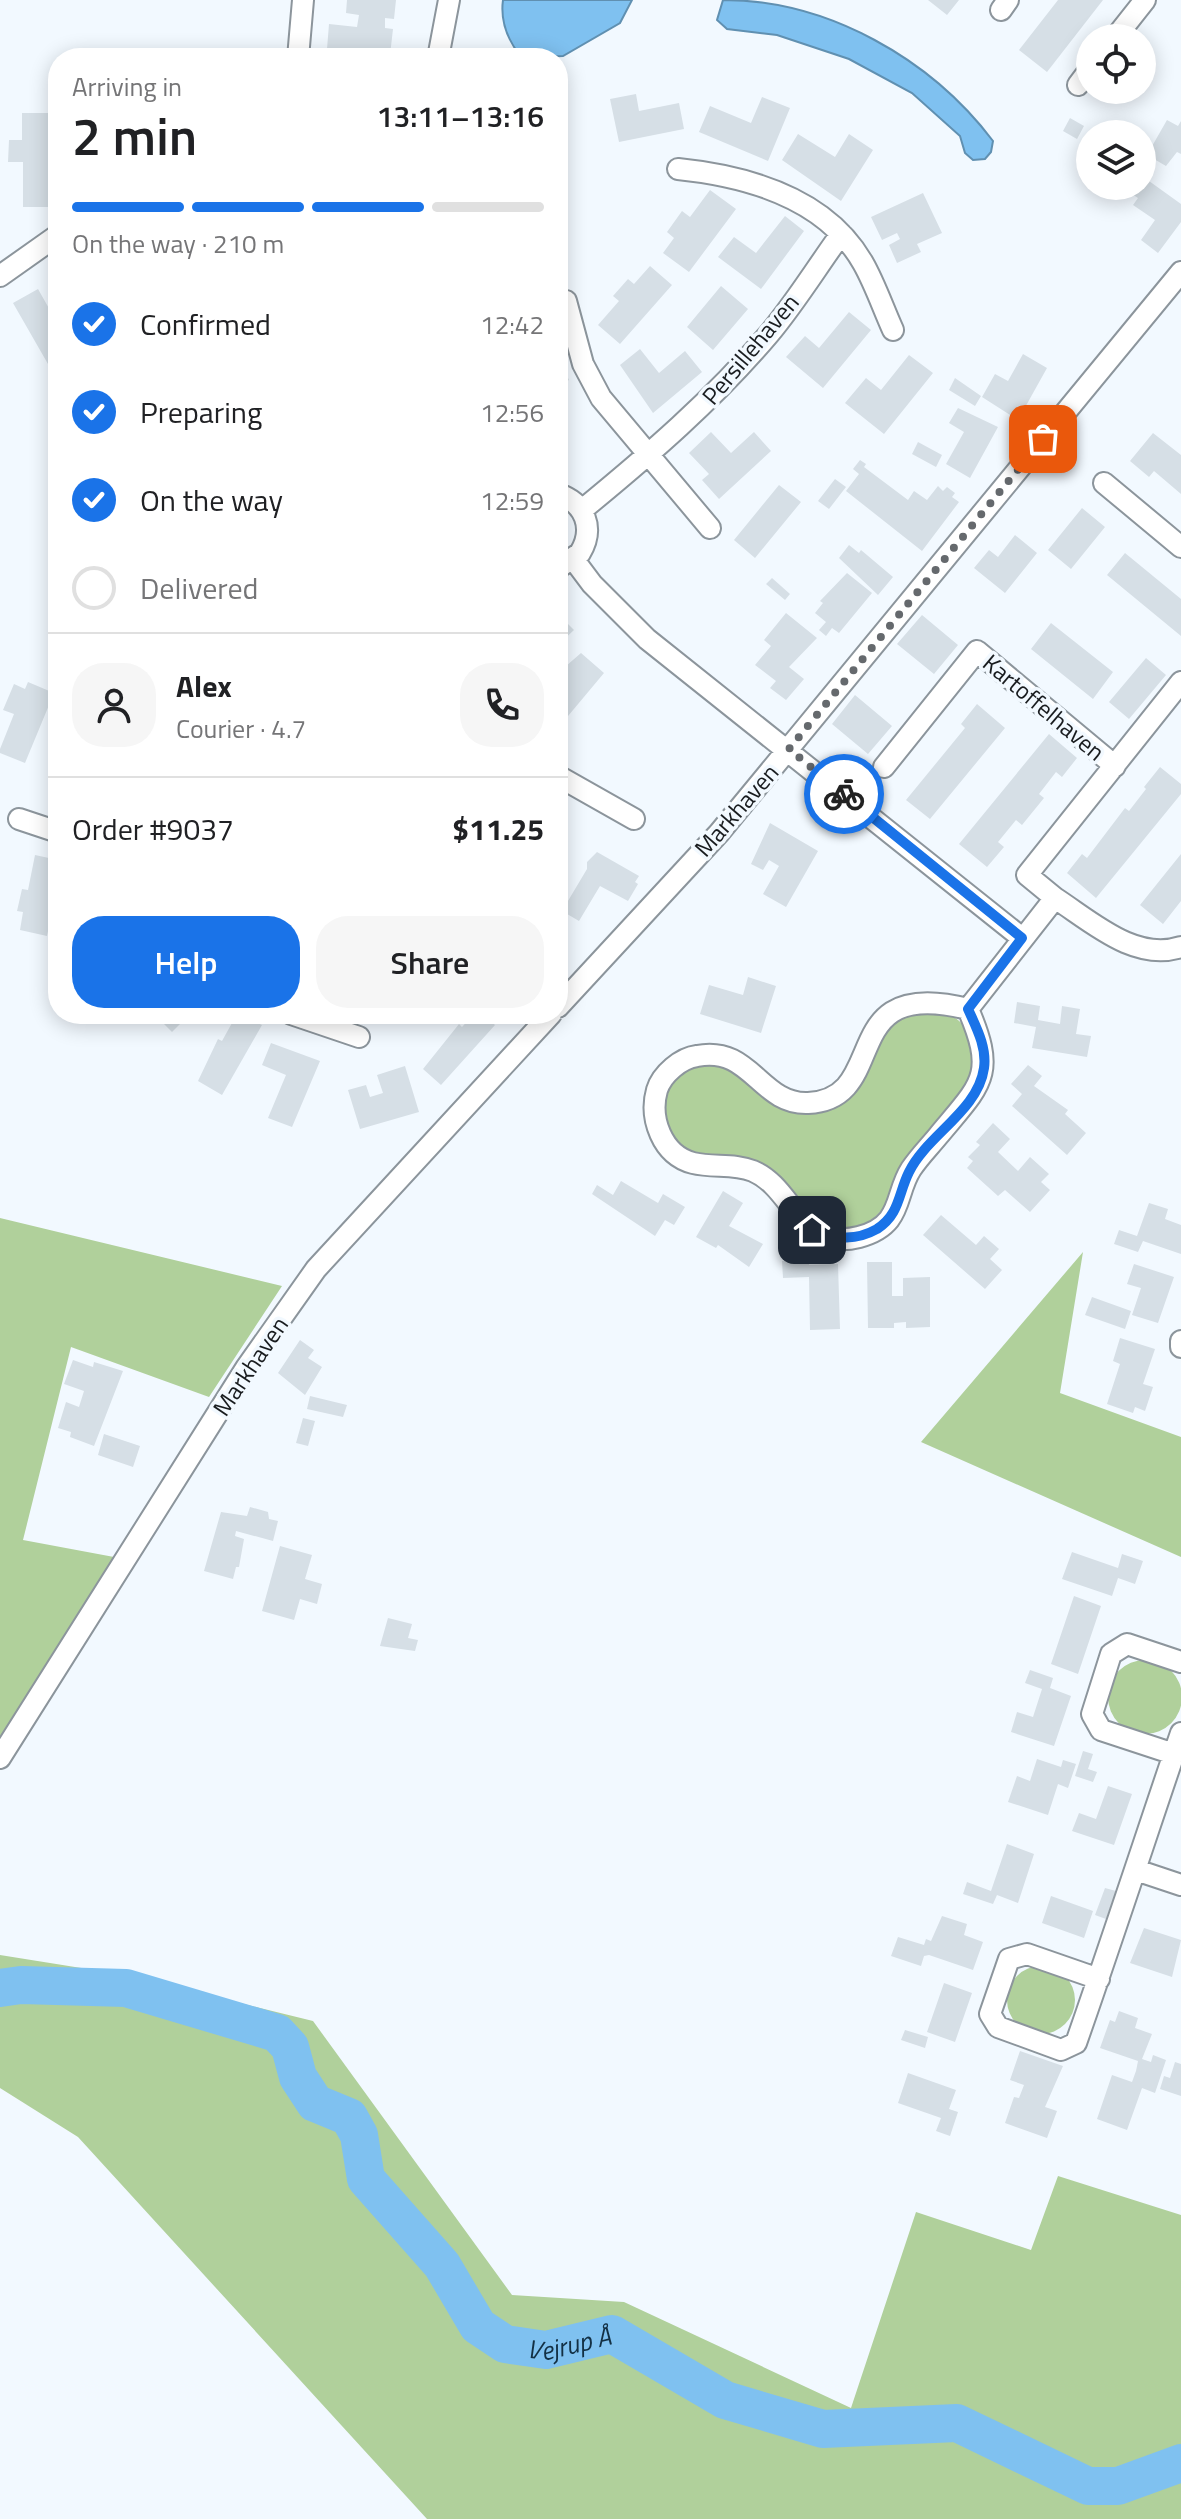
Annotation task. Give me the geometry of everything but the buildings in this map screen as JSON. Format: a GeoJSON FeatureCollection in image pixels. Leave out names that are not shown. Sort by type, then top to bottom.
{"type":"FeatureCollection","features":[{"type":"Feature","properties":{"kind":"street"},"geometry":{"type":"LineString","coordinates":[[299,48],[303,0]]}},
{"type":"Feature","properties":{"kind":"street"},"geometry":{"type":"LineString","coordinates":[[440,48],[449,0]]}},
{"type":"Feature","properties":{"kind":"street"},"geometry":{"type":"LineString","coordinates":[[1126,24],[1145,0]]}},
{"type":"Feature","properties":{"kind":"street"},"geometry":{"type":"LineString","coordinates":[[678,169],[746,181],[792,198],[841,234],[863,262],[893,330]]}},
{"type":"Feature","properties":{"kind":"street","name":"Persillehaven"},"geometry":{"type":"LineString","coordinates":[[582,510],[649,456],[701,408],[771,332],[841,234]]}},
{"type":"Feature","properties":{"kind":"street"},"geometry":{"type":"LineString","coordinates":[[0,276],[48,242]]}},
{"type":"Feature","properties":{"kind":"street","name":"Markhaven"},"geometry":{"type":"LineString","coordinates":[[568,996],[719,833],[1181,272]]}},
{"type":"Feature","properties":{"kind":"street"},"geometry":{"type":"LineString","coordinates":[[568,308],[583,364],[601,398],[710,528]]}},
{"type":"Feature","properties":{"kind":"street"},"geometry":{"type":"LineString","coordinates":[[1104,483],[1181,547]]}},
{"type":"Feature","properties":{"kind":"street"},"geometry":{"type":"LineString","coordinates":[[568,501],[582,510],[587,537],[568,561]]}},
{"type":"Feature","properties":{"kind":"street"},"geometry":{"type":"LineString","coordinates":[[568,566],[592,584],[647,639],[789,749],[1022,938]]}},
{"type":"Feature","properties":{"kind":"street","name":"Kartoffelhaven"},"geometry":{"type":"LineString","coordinates":[[884,767],[977,651],[1115,766]]}},
{"type":"Feature","properties":{"kind":"street","name":"Kartoffelhaven"},"geometry":{"type":"LineString","coordinates":[[1181,682],[1027,875],[1055,898],[1124,942],[1151,950],[1181,947]]}},
{"type":"Feature","properties":{"kind":"street"},"geometry":{"type":"LineString","coordinates":[[568,782],[634,819]]}},
{"type":"Feature","properties":{"kind":"street"},"geometry":{"type":"LineString","coordinates":[[19,819],[48,829]]}},
{"type":"Feature","properties":{"kind":"street"},"geometry":{"type":"LineString","coordinates":[[968,1009],[1055,898]]}},
{"type":"Feature","properties":{"kind":"street"},"geometry":{"type":"LineString","coordinates":[[910,1003],[942,1003],[968,1009],[983,1047],[984,1069],[975,1092],[909,1171],[895,1213],[878,1228],[860,1237],[844,1239],[812,1230],[801,1221],[777,1188],[755,1171],[691,1163],[674,1152],[656,1122],[653,1104],[660,1082],[673,1068],[693,1056],[721,1054],[742,1063],[769,1089],[806,1103],[829,1099],[843,1090],[857,1072],[872,1029],[887,1013],[910,1003]]}},
{"type":"Feature","properties":{"kind":"street"},"geometry":{"type":"LineString","coordinates":[[321,1024],[359,1037]]}},
{"type":"Feature","properties":{"kind":"street","name":"Markhaven"},"geometry":{"type":"LineString","coordinates":[[0,1758],[246,1368],[316,1269],[542,1024]]}},
{"type":"Feature","properties":{"kind":"street"},"geometry":{"type":"LineString","coordinates":[[1174,1754],[1101,1730],[1092,1714],[1111,1654],[1127,1644],[1181,1662]]}},
{"type":"Feature","properties":{"kind":"street"},"geometry":{"type":"LineString","coordinates":[[1099,1979],[1027,1954],[1009,1959],[990,2014],[998,2027],[1061,2050],[1076,2043],[1099,1979],[1136,1870],[1181,1733]]}},
{"type":"Feature","properties":{"kind":"street"},"geometry":{"type":"LineString","coordinates":[[1136,1870],[1181,1885]]}},
{"type":"Feature","properties":{"kind":"green space"},"geometry":{"type":"Polygon","coordinates":[[[912,1010],[945,1014],[959,1020],[970,1037],[972,1070],[960,1097],[906,1159],[880,1213],[859,1226],[844,1229],[823,1224],[784,1188],[709,1163],[682,1149],[665,1126],[662,1111],[664,1097],[671,1085],[694,1068],[709,1065],[732,1069],[778,1106],[844,1100],[863,1081],[882,1033],[912,1010]]]}},
{"type":"Feature","properties":{"kind":"green space"},"geometry":{"type":"Polygon","coordinates":[[[0,1218],[282,1286],[209,1397],[71,1347],[23,1540],[114,1557],[0,1737],[0,1218]]]}},
{"type":"Feature","properties":{"kind":"green space"},"geometry":{"type":"Polygon","coordinates":[[[1083,1252],[1060,1393],[1181,1437],[1181,1557],[921,1442],[1083,1252]]]}},
{"type":"Feature","properties":{"kind":"green space"},"geometry":{"type":"Polygon","coordinates":[[[1145,1660],[1166,1666],[1176,1676],[1182,1697],[1176,1718],[1166,1728],[1145,1734],[1124,1728],[1114,1718],[1108,1697],[1114,1676],[1124,1666],[1145,1660]]]}},
{"type":"Feature","properties":{"kind":"green space"},"geometry":{"type":"Polygon","coordinates":[[[0,1955],[125,1975],[313,2021],[512,2295],[624,2302],[851,2408],[916,2212],[1031,2250],[1058,2176],[1181,2215],[1181,2519],[427,2519],[78,2137],[0,2088],[0,1955]]]}},
{"type":"Feature","properties":{"kind":"green space"},"geometry":{"type":"Polygon","coordinates":[[[1041,1966],[1065,1976],[1075,2000],[1065,2024],[1041,2034],[1017,2024],[1007,2000],[1017,1976],[1041,1966]]]}},
{"type":"Feature","properties":{"kind":"water"},"geometry":{"type":"Polygon","coordinates":[[[503,0],[632,0],[620,23],[568,53],[568,48],[515,48],[506,31],[503,0]]]}},
{"type":"Feature","properties":{"kind":"water"},"geometry":{"type":"Polygon","coordinates":[[[723,0],[801,10],[874,40],[908,60],[968,111],[993,141],[991,152],[985,159],[973,160],[965,153],[960,136],[912,93],[849,59],[777,35],[727,29],[717,20],[723,0]]]}},
{"type":"Feature","properties":{"kind":"waterway","name":"Vejrup Å"},"geometry":{"type":"LineString","coordinates":[[0,1988],[21,1985],[126,1988],[277,2033],[290,2047],[298,2077],[315,2103],[349,2117],[359,2135],[366,2179],[442,2265],[478,2326],[505,2344],[546,2350],[612,2334],[725,2400],[823,2429],[957,2423],[1088,2486],[1118,2486],[1181,2463]]}},
{"type":"Feature","properties":{"kind":"way so far"},"geometry":{"type":"LineString","coordinates":[[844,794],[789,749],[1043,439]]}},
{"type":"Feature","properties":{"kind":"route"},"geometry":{"type":"LineString","coordinates":[[812,1230],[844,1239],[860,1237],[878,1228],[895,1213],[909,1171],[975,1092],[984,1069],[983,1047],[968,1009],[1022,938],[844,794]]}}]}
